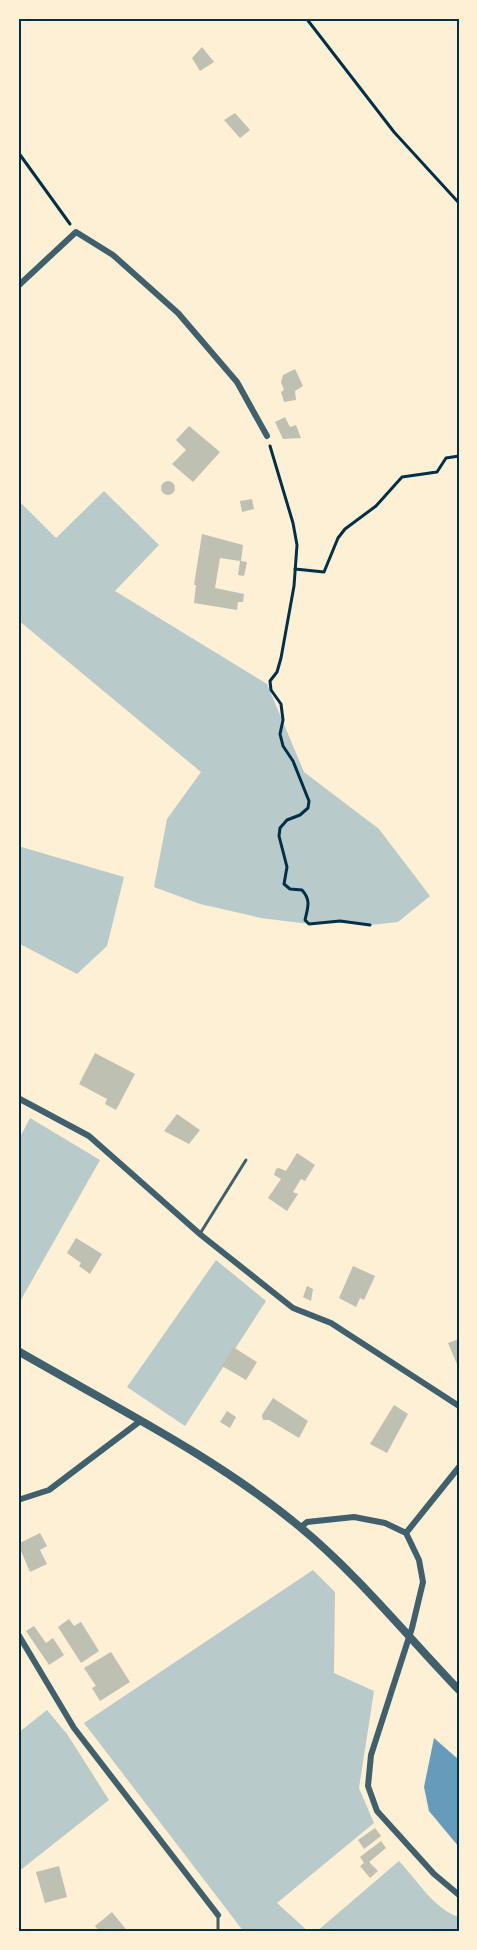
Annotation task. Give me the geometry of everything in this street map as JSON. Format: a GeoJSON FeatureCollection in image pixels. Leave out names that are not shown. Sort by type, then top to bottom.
{"type":"FeatureCollection","features":[{"type":"Feature","properties":{"kind":"street"},"geometry":{"type":"LineString","coordinates":[[18,286],[76,232],[113,255],[178,313],[237,382],[267,435]]}},
{"type":"Feature","properties":{"kind":"street"},"geometry":{"type":"LineString","coordinates":[[18,1098],[89,1136],[293,1308],[331,1323],[459,1406]]}},
{"type":"Feature","properties":{"kind":"street"},"geometry":{"type":"LineString","coordinates":[[18,1351],[247,1485],[301,1527],[352,1576],[459,1690]]}},
{"type":"Feature","properties":{"kind":"street"},"geometry":{"type":"LineString","coordinates":[[18,1500],[49,1490],[140,1422]]}},
{"type":"Feature","properties":{"kind":"street"},"geometry":{"type":"LineString","coordinates":[[406,1533],[459,1467]]}},
{"type":"Feature","properties":{"kind":"street"},"geometry":{"type":"LineString","coordinates":[[301,1527],[307,1522],[354,1517],[385,1523],[406,1533],[419,1560],[423,1582],[409,1637],[371,1755],[368,1786],[378,1811],[434,1874],[459,1895]]}},
{"type":"Feature","properties":{"kind":"street"},"geometry":{"type":"LineString","coordinates":[[18,1634],[74,1728],[218,1916]]}},
{"type":"Feature","properties":{"kind":"lane"},"geometry":{"type":"LineString","coordinates":[[201,1232],[246,1160]]}},
{"type":"Feature","properties":{"kind":"lane"},"geometry":{"type":"LineString","coordinates":[[218,1916],[218,1932]]}},
{"type":"Feature","properties":{"kind":"path"},"geometry":{"type":"LineString","coordinates":[[306,18],[394,132],[459,203]]}},
{"type":"Feature","properties":{"kind":"path"},"geometry":{"type":"LineString","coordinates":[[18,152],[76,232]]}},
{"type":"Feature","properties":{"kind":"path"},"geometry":{"type":"LineString","coordinates":[[267,435],[294,523],[297,545],[281,658],[270,681],[271,690],[282,704],[280,734],[283,746],[293,761],[309,801],[308,808],[300,815],[287,820],[279,832],[287,867],[284,884],[290,889],[302,890],[308,896],[309,904],[305,920],[309,924],[340,921],[370,925]]}},
{"type":"Feature","properties":{"kind":"path"},"geometry":{"type":"LineString","coordinates":[[295,569],[324,572],[338,538],[376,506],[402,477],[437,472],[446,458],[459,456]]}},
{"type":"Feature","properties":{"kind":"shaded area"},"geometry":{"type":"Polygon","coordinates":[[[104,491],[159,545],[115,591],[267,684],[304,772],[379,829],[430,896],[398,922],[370,925],[340,921],[309,924],[261,918],[200,904],[154,887],[167,819],[201,772],[18,620],[18,500],[56,538],[104,491]]]}},
{"type":"Feature","properties":{"kind":"shaded area"},"geometry":{"type":"Polygon","coordinates":[[[18,846],[124,877],[107,946],[77,974],[18,943],[18,846]]]}},
{"type":"Feature","properties":{"kind":"shaded area"},"geometry":{"type":"Polygon","coordinates":[[[30,1118],[100,1160],[18,1305],[18,1141],[30,1118]]]}},
{"type":"Feature","properties":{"kind":"shaded area"},"geometry":{"type":"Polygon","coordinates":[[[216,1260],[266,1301],[185,1426],[127,1387],[216,1260]]]}},
{"type":"Feature","properties":{"kind":"shaded area"},"geometry":{"type":"Polygon","coordinates":[[[313,1570],[335,1592],[334,1673],[374,1691],[359,1788],[374,1823],[277,1903],[309,1932],[244,1932],[84,1723],[313,1570]]]}},
{"type":"Feature","properties":{"kind":"shaded area"},"geometry":{"type":"Polygon","coordinates":[[[47,1710],[67,1734],[109,1800],[18,1872],[18,1733],[47,1710]]]}},
{"type":"Feature","properties":{"kind":"shaded area"},"geometry":{"type":"Polygon","coordinates":[[[399,1861],[434,1901],[459,1917],[459,1932],[316,1932],[399,1861]]]}},
{"type":"Feature","properties":{"kind":"water"},"geometry":{"type":"Polygon","coordinates":[[[434,1738],[459,1760],[459,1847],[429,1811],[424,1787],[434,1738]]]}},
{"type":"Feature","properties":{"kind":"building"},"geometry":{"type":"Polygon","coordinates":[[[202,47],[214,62],[200,71],[192,58],[202,47]]]}},
{"type":"Feature","properties":{"kind":"building"},"geometry":{"type":"Polygon","coordinates":[[[235,113],[250,130],[240,138],[224,120],[235,113]]]}},
{"type":"Feature","properties":{"kind":"building"},"geometry":{"type":"Polygon","coordinates":[[[295,369],[303,386],[295,391],[296,400],[284,402],[281,392],[284,390],[281,382],[283,375],[295,369]]]}},
{"type":"Feature","properties":{"kind":"building"},"geometry":{"type":"Polygon","coordinates":[[[285,417],[290,427],[296,425],[301,438],[283,439],[275,422],[285,417]]]}},
{"type":"Feature","properties":{"kind":"building"},"geometry":{"type":"Polygon","coordinates":[[[189,426],[220,452],[193,482],[172,464],[186,450],[176,440],[189,426]]]}},
{"type":"Feature","properties":{"kind":"building"},"geometry":{"type":"Polygon","coordinates":[[[165,481],[171,481],[175,488],[171,495],[165,495],[161,491],[161,485],[165,481]]]}},
{"type":"Feature","properties":{"kind":"building"},"geometry":{"type":"Polygon","coordinates":[[[252,499],[254,509],[242,512],[240,501],[252,499]]]}},
{"type":"Feature","properties":{"kind":"building"},"geometry":{"type":"Polygon","coordinates":[[[202,534],[243,545],[241,561],[247,562],[244,576],[238,575],[240,561],[220,558],[215,588],[244,594],[243,602],[238,602],[237,610],[194,603],[196,585],[194,585],[202,534]]]}},
{"type":"Feature","properties":{"kind":"building"},"geometry":{"type":"Polygon","coordinates":[[[95,1053],[135,1074],[116,1110],[105,1104],[107,1099],[79,1084],[95,1053]]]}},
{"type":"Feature","properties":{"kind":"building"},"geometry":{"type":"Polygon","coordinates":[[[177,1114],[200,1130],[189,1144],[164,1131],[177,1114]]]}},
{"type":"Feature","properties":{"kind":"building"},"geometry":{"type":"Polygon","coordinates":[[[297,1153],[315,1165],[305,1181],[301,1179],[293,1192],[298,1194],[287,1211],[268,1198],[281,1179],[274,1175],[276,1169],[286,1171],[297,1153]]]}},
{"type":"Feature","properties":{"kind":"building"},"geometry":{"type":"Polygon","coordinates":[[[76,1238],[102,1254],[90,1274],[79,1266],[81,1263],[67,1253],[76,1238]]]}},
{"type":"Feature","properties":{"kind":"building"},"geometry":{"type":"Polygon","coordinates":[[[353,1266],[375,1276],[364,1300],[360,1298],[356,1307],[339,1298],[353,1266]]]}},
{"type":"Feature","properties":{"kind":"building"},"geometry":{"type":"Polygon","coordinates":[[[307,1286],[313,1289],[311,1301],[303,1297],[307,1286]]]}},
{"type":"Feature","properties":{"kind":"building"},"geometry":{"type":"Polygon","coordinates":[[[459,1339],[459,1369],[448,1343],[459,1339]]]}},
{"type":"Feature","properties":{"kind":"building"},"geometry":{"type":"Polygon","coordinates":[[[233,1347],[257,1362],[246,1380],[222,1366],[233,1347]]]}},
{"type":"Feature","properties":{"kind":"building"},"geometry":{"type":"Polygon","coordinates":[[[273,1398],[308,1421],[299,1438],[269,1420],[263,1420],[262,1415],[273,1398]]]}},
{"type":"Feature","properties":{"kind":"building"},"geometry":{"type":"Polygon","coordinates":[[[394,1405],[408,1414],[387,1453],[370,1444],[394,1405]]]}},
{"type":"Feature","properties":{"kind":"building"},"geometry":{"type":"Polygon","coordinates":[[[227,1411],[236,1417],[230,1428],[220,1422],[227,1411]]]}},
{"type":"Feature","properties":{"kind":"building"},"geometry":{"type":"Polygon","coordinates":[[[40,1533],[47,1546],[40,1550],[47,1564],[30,1572],[18,1544],[40,1533]]]}},
{"type":"Feature","properties":{"kind":"building"},"geometry":{"type":"Polygon","coordinates":[[[69,1619],[74,1626],[81,1622],[99,1651],[81,1663],[58,1627],[69,1619]]]}},
{"type":"Feature","properties":{"kind":"building"},"geometry":{"type":"Polygon","coordinates":[[[34,1626],[46,1643],[53,1638],[64,1655],[49,1665],[26,1631],[34,1626]]]}},
{"type":"Feature","properties":{"kind":"building"},"geometry":{"type":"Polygon","coordinates":[[[111,1652],[130,1682],[100,1701],[92,1688],[96,1686],[84,1668],[111,1652]]]}},
{"type":"Feature","properties":{"kind":"building"},"geometry":{"type":"Polygon","coordinates":[[[375,1828],[381,1836],[364,1849],[358,1840],[375,1828]]]}},
{"type":"Feature","properties":{"kind":"building"},"geometry":{"type":"Polygon","coordinates":[[[381,1841],[386,1848],[369,1862],[378,1871],[370,1878],[360,1866],[364,1863],[360,1857],[381,1841]]]}},
{"type":"Feature","properties":{"kind":"building"},"geometry":{"type":"Polygon","coordinates":[[[59,1866],[67,1897],[45,1903],[36,1872],[59,1866]]]}},
{"type":"Feature","properties":{"kind":"building"},"geometry":{"type":"Polygon","coordinates":[[[112,1912],[128,1932],[100,1932],[95,1926],[112,1912]]]}}]}
